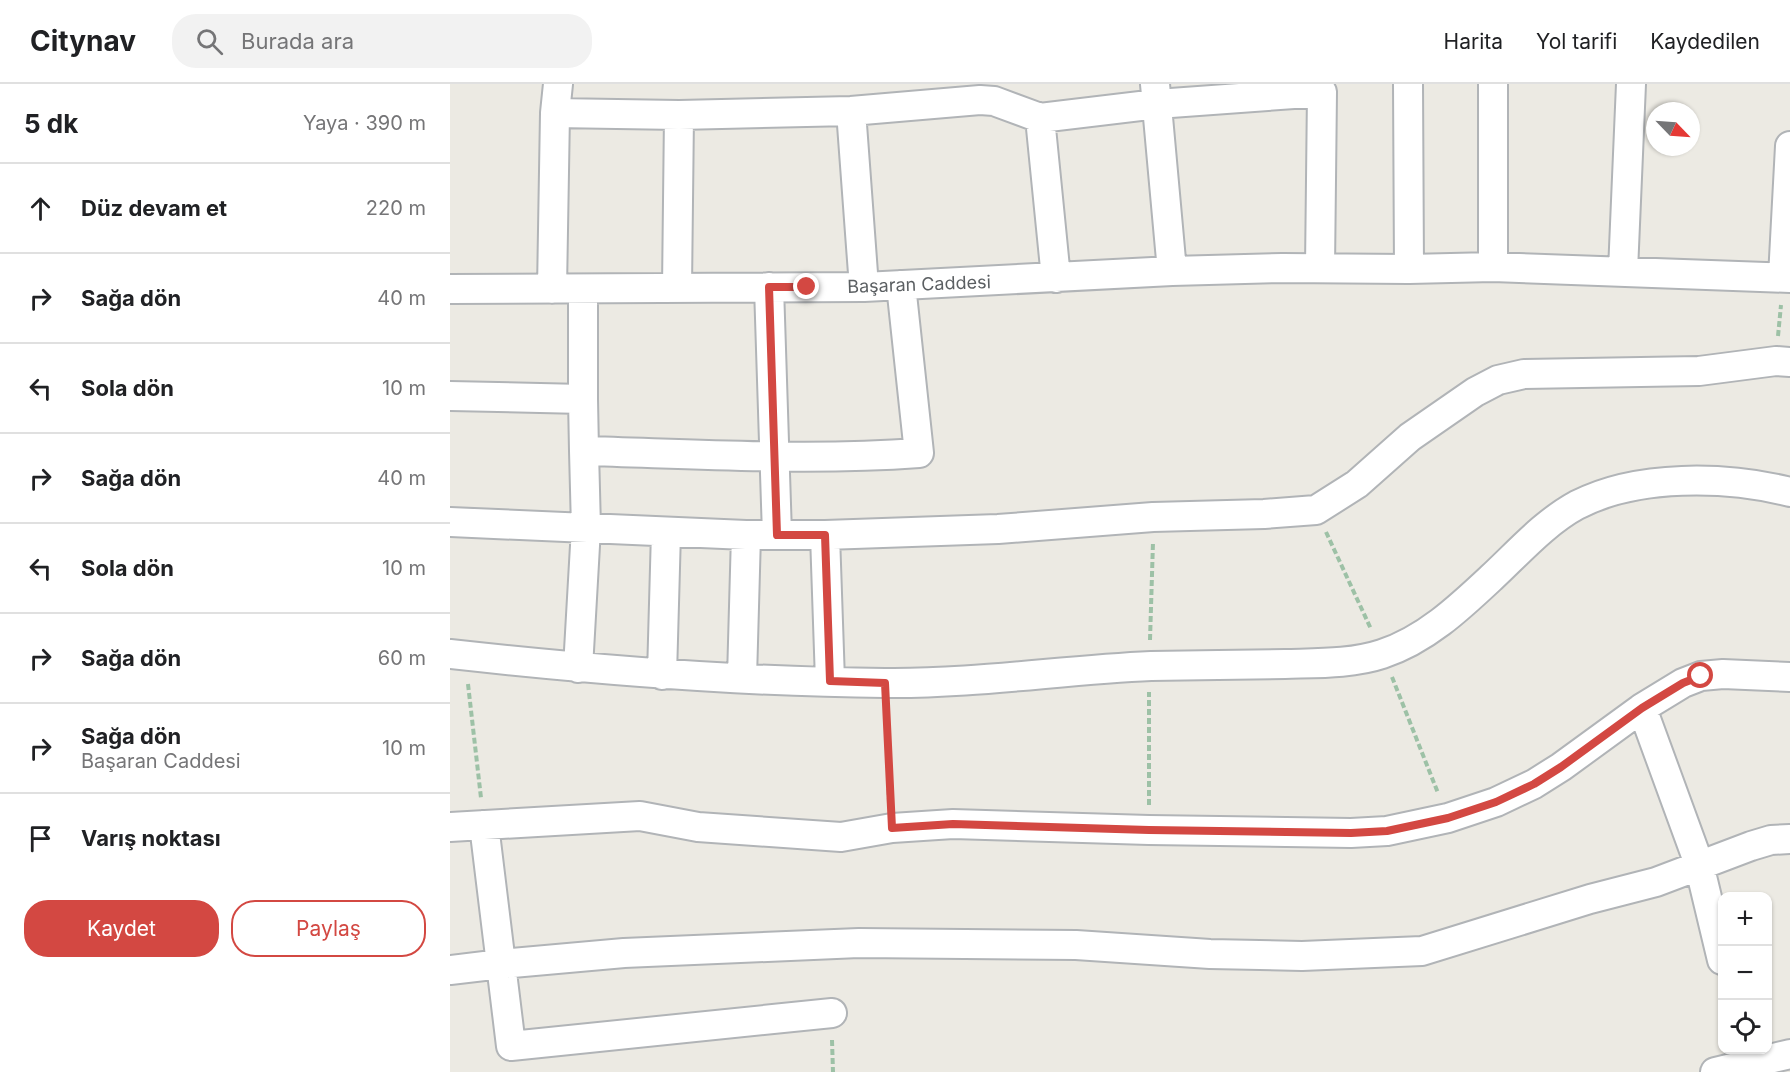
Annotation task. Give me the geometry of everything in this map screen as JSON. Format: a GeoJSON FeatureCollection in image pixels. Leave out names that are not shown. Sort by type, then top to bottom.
{"type":"FeatureCollection","features":[{"type":"Feature","properties":{"kind":"street"},"geometry":{"type":"LineString","coordinates":[[552,289],[555,112],[558,84]]}},
{"type":"Feature","properties":{"kind":"street"},"geometry":{"type":"LineString","coordinates":[[1408,84],[1409,269]]}},
{"type":"Feature","properties":{"kind":"street"},"geometry":{"type":"LineString","coordinates":[[1493,267],[1494,84]]}},
{"type":"Feature","properties":{"kind":"street"},"geometry":{"type":"LineString","coordinates":[[1623,271],[1631,84]]}},
{"type":"Feature","properties":{"kind":"street"},"geometry":{"type":"LineString","coordinates":[[555,112],[679,115],[851,111],[980,100],[994,101],[1040,118],[1156,94],[1322,92],[1320,267]]}},
{"type":"Feature","properties":{"kind":"street"},"geometry":{"type":"LineString","coordinates":[[1156,94],[1172,271]]}},
{"type":"Feature","properties":{"kind":"street"},"geometry":{"type":"LineString","coordinates":[[851,111],[864,286]]}},
{"type":"Feature","properties":{"kind":"street"},"geometry":{"type":"LineString","coordinates":[[677,288],[679,115]]}},
{"type":"Feature","properties":{"kind":"street"},"geometry":{"type":"LineString","coordinates":[[1040,118],[1056,278]]}},
{"type":"Feature","properties":{"kind":"street"},"geometry":{"type":"LineString","coordinates":[[1787,277],[1790,146]]}},
{"type":"Feature","properties":{"kind":"street","name":"Başaran Caddesi"},"geometry":{"type":"LineString","coordinates":[[450,289],[864,286],[1172,271],[1320,267],[1409,269],[1493,267],[1787,277]]}},
{"type":"Feature","properties":{"kind":"street"},"geometry":{"type":"LineString","coordinates":[[584,451],[775,456],[882,456],[919,453],[901,285]]}},
{"type":"Feature","properties":{"kind":"street"},"geometry":{"type":"LineString","coordinates":[[769,287],[777,535]]}},
{"type":"Feature","properties":{"kind":"street"},"geometry":{"type":"LineString","coordinates":[[578,668],[586,528],[583,289]]}},
{"type":"Feature","properties":{"kind":"street"},"geometry":{"type":"LineString","coordinates":[[450,522],[746,536],[825,535],[998,529],[1316,510],[1357,484],[1410,436],[1475,392],[1498,380],[1524,374],[1699,371],[1783,361]]}},
{"type":"Feature","properties":{"kind":"street"},"geometry":{"type":"LineString","coordinates":[[450,396],[583,399]]}},
{"type":"Feature","properties":{"kind":"street"},"geometry":{"type":"LineString","coordinates":[[457,655],[662,675],[885,683],[953,681],[1149,666],[1337,662],[1383,654],[1425,633],[1460,607],[1554,521],[1586,502],[1637,486],[1678,480],[1716,481],[1769,487],[1790,492]]}},
{"type":"Feature","properties":{"kind":"street"},"geometry":{"type":"LineString","coordinates":[[662,675],[666,532]]}},
{"type":"Feature","properties":{"kind":"street"},"geometry":{"type":"LineString","coordinates":[[825,535],[830,681]]}},
{"type":"Feature","properties":{"kind":"street"},"geometry":{"type":"LineString","coordinates":[[742,678],[746,536]]}},
{"type":"Feature","properties":{"kind":"street"},"geometry":{"type":"LineString","coordinates":[[450,827],[640,816],[698,827],[841,837],[892,828],[953,824],[1138,830],[1351,833],[1387,831],[1448,818],[1496,802],[1534,784],[1642,708],[1683,683],[1701,676],[1723,674],[1790,677]]}},
{"type":"Feature","properties":{"kind":"street"},"geometry":{"type":"LineString","coordinates":[[1642,708],[1699,864],[1719,946]]}},
{"type":"Feature","properties":{"kind":"street"},"geometry":{"type":"LineString","coordinates":[[484,825],[511,1046],[832,1013]]}},
{"type":"Feature","properties":{"kind":"street"},"geometry":{"type":"LineString","coordinates":[[450,970],[501,963],[624,953],[859,943],[1076,945],[1210,954],[1302,956],[1422,951],[1590,899],[1656,882],[1751,846],[1771,840],[1790,839]]}},
{"type":"Feature","properties":{"kind":"street"},"geometry":{"type":"LineString","coordinates":[[1715,1072],[1747,1062],[1790,1054]]}},
{"type":"Feature","properties":{"kind":"path"},"geometry":{"type":"LineString","coordinates":[[1783,361],[1787,277]]}},
{"type":"Feature","properties":{"kind":"path"},"geometry":{"type":"LineString","coordinates":[[457,655],[484,825]]}},
{"type":"Feature","properties":{"kind":"path"},"geometry":{"type":"LineString","coordinates":[[885,683],[892,828]]}},
{"type":"Feature","properties":{"kind":"route"},"geometry":{"type":"LineString","coordinates":[[807,287],[769,287],[777,535],[825,535],[830,681],[885,683],[892,828],[953,824],[1149,830],[1351,833],[1387,831],[1448,818],[1496,802],[1534,784],[1642,708],[1683,683],[1701,676]]}}]}
